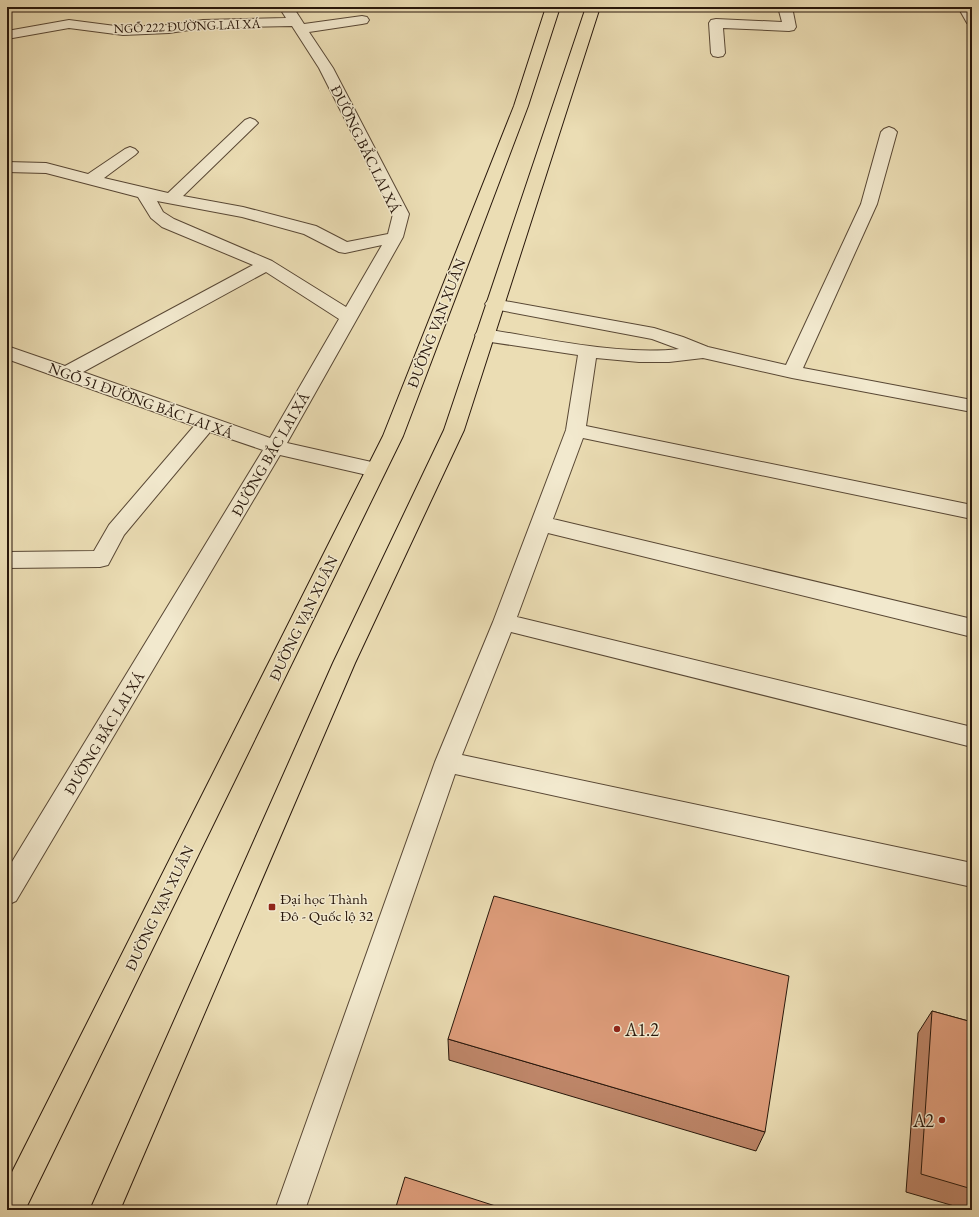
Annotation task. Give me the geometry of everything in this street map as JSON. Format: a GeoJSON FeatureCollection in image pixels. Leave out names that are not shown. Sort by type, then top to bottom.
{"type":"FeatureCollection","features":[{"type":"Feature","properties":{"kind":"highway","name":"ĐƯỜNG VẠN XUÂN"},"geometry":{"type":"LineString","coordinates":[[10,1210],[393,436],[521,106],[553,7]]}},
{"type":"Feature","properties":{"kind":"highway"},"geometry":{"type":"LineString","coordinates":[[105,1210],[344,663],[454,430],[494,304],[593,7]]}},
{"type":"Feature","properties":{"kind":"street","name":"ĐƯỜNG BẮC LAI XÁ"},"geometry":{"type":"LineString","coordinates":[[7,894],[275,447],[395,237],[401,214],[326,68],[286,7]]}},
{"type":"Feature","properties":{"kind":"street"},"geometry":{"type":"LineString","coordinates":[[718,52],[716,23],[789,27],[785,7]]}},
{"type":"Feature","properties":{"kind":"street"},"geometry":{"type":"LineString","coordinates":[[965,7],[972,20]]}},
{"type":"Feature","properties":{"kind":"street","name":"NGÕ 222 ĐƯỜNG LAI XÁ"},"geometry":{"type":"LineString","coordinates":[[7,35],[69,24],[122,31],[169,29],[203,24],[298,26],[358,13]]}},
{"type":"Feature","properties":{"kind":"street"},"geometry":{"type":"LineString","coordinates":[[171,199],[250,123]]}},
{"type":"Feature","properties":{"kind":"street"},"geometry":{"type":"LineString","coordinates":[[792,372],[869,204],[889,132]]}},
{"type":"Feature","properties":{"kind":"street"},"geometry":{"type":"LineString","coordinates":[[91,180],[130,152]]}},
{"type":"Feature","properties":{"kind":"street"},"geometry":{"type":"LineString","coordinates":[[7,167],[46,168],[144,194],[243,212],[310,230],[345,248],[395,237]]}},
{"type":"Feature","properties":{"kind":"street"},"geometry":{"type":"LineString","coordinates":[[144,194],[157,215],[168,223],[266,265],[349,317]]}},
{"type":"Feature","properties":{"kind":"street"},"geometry":{"type":"LineString","coordinates":[[66,373],[266,265]]}},
{"type":"Feature","properties":{"kind":"street"},"geometry":{"type":"LineString","coordinates":[[494,304],[654,334],[677,340],[703,352],[792,372],[972,406]]}},
{"type":"Feature","properties":{"kind":"street"},"geometry":{"type":"LineString","coordinates":[[484,335],[588,351],[639,356],[669,356],[703,352]]}},
{"type":"Feature","properties":{"kind":"street"},"geometry":{"type":"LineString","coordinates":[[290,1210],[447,762],[504,622],[576,430],[588,351]]}},
{"type":"Feature","properties":{"kind":"street","name":"NGÕ 51 ĐƯỜNG BẮC LAI XÁ"},"geometry":{"type":"LineString","coordinates":[[7,352],[275,447],[376,470]]}},
{"type":"Feature","properties":{"kind":"street"},"geometry":{"type":"LineString","coordinates":[[7,560],[100,559],[116,530],[207,423]]}},
{"type":"Feature","properties":{"kind":"street"},"geometry":{"type":"LineString","coordinates":[[576,430],[972,512]]}},
{"type":"Feature","properties":{"kind":"street"},"geometry":{"type":"LineString","coordinates":[[541,524],[972,628]]}},
{"type":"Feature","properties":{"kind":"street"},"geometry":{"type":"LineString","coordinates":[[504,622],[972,736]]}},
{"type":"Feature","properties":{"kind":"street"},"geometry":{"type":"LineString","coordinates":[[447,762],[972,875]]}},
{"type":"Feature","properties":{"kind":"building","name":"A1.2"},"geometry":{"type":"Polygon","coordinates":[[[494,896],[789,976],[765,1132],[448,1039],[494,896]]]}},
{"type":"Feature","properties":{"kind":"building","name":"A2"},"geometry":{"type":"Polygon","coordinates":[[[932,1011],[972,1022],[972,1189],[921,1174],[932,1011]]]}},
{"type":"Feature","properties":{"kind":"building"},"geometry":{"type":"Polygon","coordinates":[[[405,1177],[508,1210],[395,1210],[405,1177]]]}},
{"type":"Feature","properties":{"kind":"place","name":"Đại học Thành Đô - Quốc lộ 32"},"geometry":{"type":"Point","coordinates":[272,907]}},
{"type":"Feature","properties":{"kind":"place","name":"A1.2"},"geometry":{"type":"Point","coordinates":[617,1029]}},
{"type":"Feature","properties":{"kind":"place","name":"A2"},"geometry":{"type":"Point","coordinates":[942,1120]}}]}
